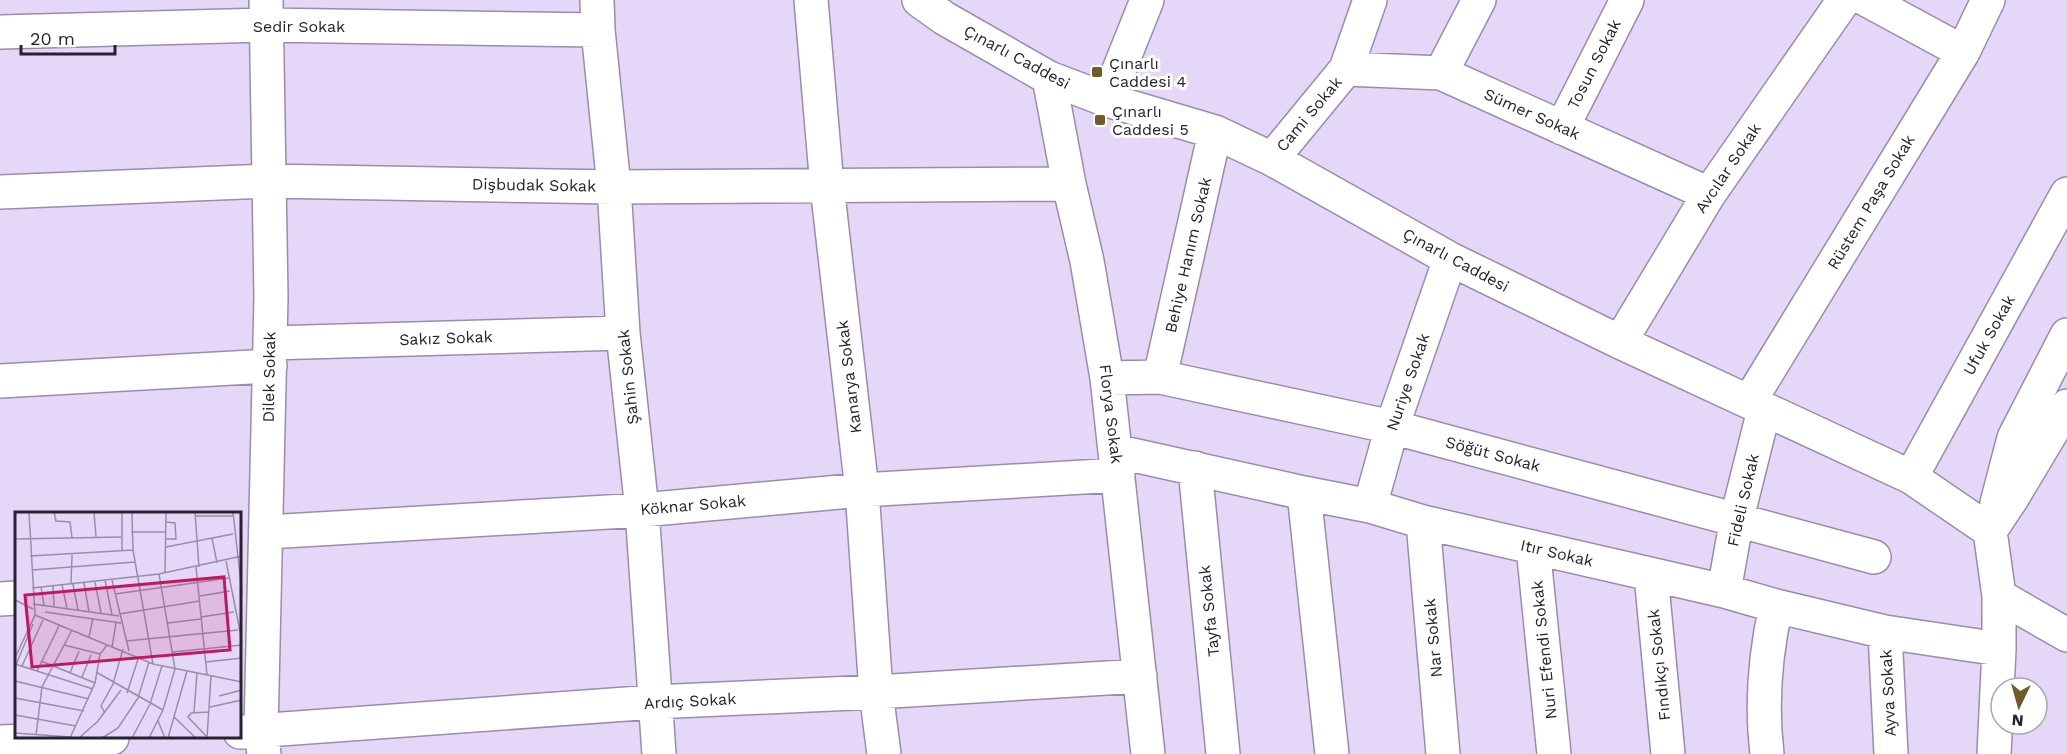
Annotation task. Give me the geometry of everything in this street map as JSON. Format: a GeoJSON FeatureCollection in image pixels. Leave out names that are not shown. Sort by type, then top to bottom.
{"type":"FeatureCollection","features":[{"type":"Feature","properties":{"kind":"street","name":"Kanarya Sokak"},"geometry":{"type":"LineString","coordinates":[[811,0],[827,186],[862,490],[876,692],[884,754]]}},
{"type":"Feature","properties":{"kind":"street"},"geometry":{"type":"LineString","coordinates":[[1107,100],[1147,0]]}},
{"type":"Feature","properties":{"kind":"street","name":"Cami Sokak"},"geometry":{"type":"LineString","coordinates":[[1272,159],[1346,69],[1370,0]]}},
{"type":"Feature","properties":{"kind":"street"},"geometry":{"type":"LineString","coordinates":[[1441,74],[1479,0]]}},
{"type":"Feature","properties":{"kind":"street","name":"Tosun Sokak"},"geometry":{"type":"LineString","coordinates":[[1562,128],[1626,0]]}},
{"type":"Feature","properties":{"kind":"street","name":"Avcılar Sokak"},"geometry":{"type":"LineString","coordinates":[[1620,342],[1708,194],[1844,0]]}},
{"type":"Feature","properties":{"kind":"street"},"geometry":{"type":"LineString","coordinates":[[1867,0],[1963,52]]}},
{"type":"Feature","properties":{"kind":"street","name":"Rüstem Paşa Sokak"},"geometry":{"type":"LineString","coordinates":[[1756,406],[1963,52],[1988,0]]}},
{"type":"Feature","properties":{"kind":"street","name":"Çınarlı Caddesi"},"geometry":{"type":"LineString","coordinates":[[938,6],[1049,78],[1107,100],[1215,132],[1272,159],[1450,259],[1620,342],[1911,477],[1990,531]]}},
{"type":"Feature","properties":{"kind":"street","name":"Sedir Sokak"},"geometry":{"type":"LineString","coordinates":[[0,32],[267,13],[597,15]]}},
{"type":"Feature","properties":{"kind":"street","name":"Dilek Sokak"},"geometry":{"type":"LineString","coordinates":[[255,739],[252,580],[267,532],[271,297],[267,13]]}},
{"type":"Feature","properties":{"kind":"street","name":"Şahin Sokak"},"geometry":{"type":"LineString","coordinates":[[597,15],[614,186],[622,333],[642,510],[659,754]]}},
{"type":"Feature","properties":{"kind":"street","name":"Sümer Sokak"},"geometry":{"type":"LineString","coordinates":[[1346,69],[1441,74],[1708,194]]}},
{"type":"Feature","properties":{"kind":"street","name":"Florya Sokak"},"geometry":{"type":"LineString","coordinates":[[1049,78],[1069,184],[1087,261],[1107,378],[1148,754]]}},
{"type":"Feature","properties":{"kind":"street","name":"Behiye Hanım Sokak"},"geometry":{"type":"LineString","coordinates":[[1160,377],[1215,132]]}},
{"type":"Feature","properties":{"kind":"street","name":"Dişbudak Sokak"},"geometry":{"type":"LineString","coordinates":[[0,192],[268,181],[614,186],[1069,184]]}},
{"type":"Feature","properties":{"kind":"street","name":"Ufuk Sokak"},"geometry":{"type":"LineString","coordinates":[[1911,477],[2067,194]]}},
{"type":"Feature","properties":{"kind":"street","name":"Nuriye Sokak"},"geometry":{"type":"LineString","coordinates":[[1370,506],[1392,428],[1450,259]]}},
{"type":"Feature","properties":{"kind":"street","name":"Sakız Sokak"},"geometry":{"type":"LineString","coordinates":[[0,381],[270,355],[622,333]]}},
{"type":"Feature","properties":{"kind":"street"},"geometry":{"type":"LineString","coordinates":[[1994,754],[1999,596],[1990,531],[2013,438],[2067,335]]}},
{"type":"Feature","properties":{"kind":"street","name":"Söğüt Sokak"},"geometry":{"type":"LineString","coordinates":[[1107,378],[1160,377],[1392,428],[1737,518],[1875,557]]}},
{"type":"Feature","properties":{"kind":"street","name":"Fideli Sokak"},"geometry":{"type":"LineString","coordinates":[[1724,591],[1756,406]]}},
{"type":"Feature","properties":{"kind":"street"},"geometry":{"type":"LineString","coordinates":[[1990,531],[2067,406]]}},
{"type":"Feature","properties":{"kind":"street","name":"Köknar Sokak"},"geometry":{"type":"LineString","coordinates":[[267,532],[642,510],[1117,463]]}},
{"type":"Feature","properties":{"kind":"street","name":"Itır Sokak"},"geometry":{"type":"LineString","coordinates":[[1117,463],[1195,468],[1370,506],[1423,522],[1724,591],[1885,633],[1999,649]]}},
{"type":"Feature","properties":{"kind":"street","name":"Tayfa Sokak"},"geometry":{"type":"LineString","coordinates":[[1195,468],[1223,754]]}},
{"type":"Feature","properties":{"kind":"street"},"geometry":{"type":"LineString","coordinates":[[1304,493],[1332,754]]}},
{"type":"Feature","properties":{"kind":"street","name":"Nar Sokak"},"geometry":{"type":"LineString","coordinates":[[1423,522],[1443,754]]}},
{"type":"Feature","properties":{"kind":"street","name":"Nuri Efendi Sokak"},"geometry":{"type":"LineString","coordinates":[[1533,547],[1554,754]]}},
{"type":"Feature","properties":{"kind":"street","name":"Fındıkçı Sokak"},"geometry":{"type":"LineString","coordinates":[[1651,575],[1668,754]]}},
{"type":"Feature","properties":{"kind":"street"},"geometry":{"type":"LineString","coordinates":[[1999,596],[2067,635]]}},
{"type":"Feature","properties":{"kind":"street"},"geometry":{"type":"LineString","coordinates":[[0,600],[15,598]]}},
{"type":"Feature","properties":{"kind":"street"},"geometry":{"type":"LineString","coordinates":[[1767,754],[1763,726],[1765,675],[1776,606]]}},
{"type":"Feature","properties":{"kind":"street","name":"Ayva Sokak"},"geometry":{"type":"LineString","coordinates":[[1885,633],[1891,754]]}},
{"type":"Feature","properties":{"kind":"street","name":"Ardıç Sokak"},"geometry":{"type":"LineString","coordinates":[[255,739],[654,702],[876,692],[1140,676]]}},
{"type":"Feature","properties":{"kind":"street"},"geometry":{"type":"LineString","coordinates":[[0,742],[84,739]]}},
{"type":"Feature","properties":{"kind":"place","name":"Çınarlı Caddesi 4"},"geometry":{"type":"Point","coordinates":[1097,72]}},
{"type":"Feature","properties":{"kind":"place","name":"Çınarlı Caddesi 5"},"geometry":{"type":"Point","coordinates":[1100,120]}}]}
